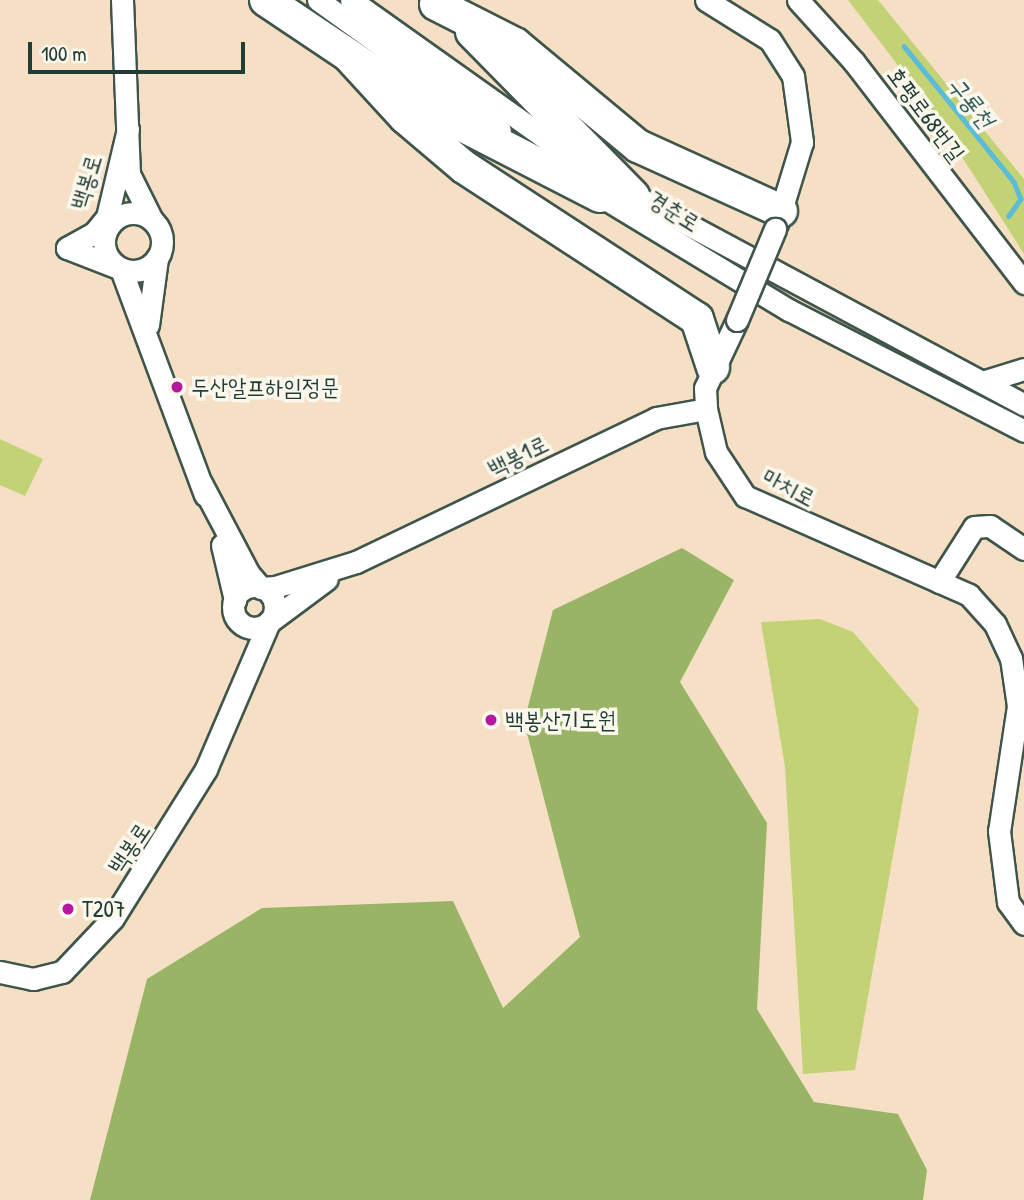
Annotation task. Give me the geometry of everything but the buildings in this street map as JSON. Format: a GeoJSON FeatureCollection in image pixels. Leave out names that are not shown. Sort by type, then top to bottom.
{"type":"FeatureCollection","features":[{"type":"Feature","properties":{"kind":"highway"},"geometry":{"type":"LineString","coordinates":[[266,0],[423,105],[600,196]]}},
{"type":"Feature","properties":{"kind":"highway"},"geometry":{"type":"LineString","coordinates":[[432,2],[483,42],[633,195]]}},
{"type":"Feature","properties":{"kind":"highway"},"geometry":{"type":"LineString","coordinates":[[432,2],[515,44],[638,146],[778,220]]}},
{"type":"Feature","properties":{"kind":"highway"},"geometry":{"type":"LineString","coordinates":[[349,56],[404,117],[464,167],[697,319],[713,367]]}},
{"type":"Feature","properties":{"kind":"street","name":"백봉로"},"geometry":{"type":"LineString","coordinates":[[122,0],[129,174],[152,220]]}},
{"type":"Feature","properties":{"kind":"street","name":"경춘로"},"geometry":{"type":"LineString","coordinates":[[318,0],[600,196],[789,310],[1024,431]]}},
{"type":"Feature","properties":{"kind":"street","name":"경춘로"},"geometry":{"type":"LineString","coordinates":[[351,0],[515,121],[633,195],[1024,405]]}},
{"type":"Feature","properties":{"kind":"street","name":"마치로"},"geometry":{"type":"LineString","coordinates":[[706,0],[770,40],[793,75],[802,142],[778,220],[737,320],[713,367],[706,409],[716,452],[745,496],[969,595],[995,624],[1011,658],[1018,706],[999,831],[1008,902],[1024,925]]}},
{"type":"Feature","properties":{"kind":"street","name":"호평로68번길"},"geometry":{"type":"LineString","coordinates":[[798,0],[854,62],[1008,263]]}},
{"type":"Feature","properties":{"kind":"street","name":"백봉로"},"geometry":{"type":"LineString","coordinates":[[114,220],[128,129]]}},
{"type":"Feature","properties":{"kind":"street","name":"백봉로"},"geometry":{"type":"LineString","coordinates":[[128,129],[107,217],[94,233],[67,248],[121,269],[150,359],[201,484],[236,610],[243,680]]}},
{"type":"Feature","properties":{"kind":"street"},"geometry":{"type":"LineString","coordinates":[[133,214],[152,220],[161,236],[157,258],[139,271],[121,269],[105,247],[114,220],[133,214]]}},
{"type":"Feature","properties":{"kind":"street","name":"백봉로"},"geometry":{"type":"LineString","coordinates":[[150,359],[148,298],[157,258]]}},
{"type":"Feature","properties":{"kind":"street"},"geometry":{"type":"LineString","coordinates":[[1008,263],[1024,284]]}},
{"type":"Feature","properties":{"kind":"street"},"geometry":{"type":"LineString","coordinates":[[1008,263],[1024,294]]}},
{"type":"Feature","properties":{"kind":"street"},"geometry":{"type":"LineString","coordinates":[[982,382],[1024,369]]}},
{"type":"Feature","properties":{"kind":"street","name":"백봉1로"},"geometry":{"type":"LineString","coordinates":[[269,622],[356,562],[656,418],[706,409]]}},
{"type":"Feature","properties":{"kind":"street","name":"백봉로"},"geometry":{"type":"LineString","coordinates":[[201,484],[261,588]]}},
{"type":"Feature","properties":{"kind":"street"},"geometry":{"type":"LineString","coordinates":[[939,582],[974,527],[990,526],[1024,549]]}},
{"type":"Feature","properties":{"kind":"street","name":"백봉1로"},"geometry":{"type":"LineString","coordinates":[[261,588],[356,562]]}},
{"type":"Feature","properties":{"kind":"street"},"geometry":{"type":"LineString","coordinates":[[248,587],[261,588],[275,602],[269,622],[256,628],[236,610],[248,587]]}},
{"type":"Feature","properties":{"kind":"street","name":"백봉로"},"geometry":{"type":"LineString","coordinates":[[0,972],[33,979],[62,972],[113,918],[206,769],[269,622]]}},
{"type":"Feature","properties":{"kind":"green space"},"geometry":{"type":"Polygon","coordinates":[[[848,0],[878,0],[1024,179],[1024,254],[932,110],[848,0]]]}},
{"type":"Feature","properties":{"kind":"green space"},"geometry":{"type":"Polygon","coordinates":[[[0,439],[43,459],[25,496],[0,485],[0,439]]]}},
{"type":"Feature","properties":{"kind":"green space"},"geometry":{"type":"Polygon","coordinates":[[[682,548],[734,580],[680,682],[767,823],[757,1009],[814,1102],[898,1114],[927,1170],[923,1200],[90,1200],[147,979],[262,908],[453,901],[503,1008],[580,937],[524,722],[553,610],[682,548]]]}},
{"type":"Feature","properties":{"kind":"green space"},"geometry":{"type":"Polygon","coordinates":[[[820,619],[853,632],[919,709],[855,1070],[803,1074],[785,767],[761,622],[820,619]]]}},
{"type":"Feature","properties":{"kind":"waterway","name":"구룡천"},"geometry":{"type":"LineString","coordinates":[[904,46],[1014,182],[1021,199],[1009,216]]}},
{"type":"Feature","properties":{"kind":"place","name":"두산알프하임정문"},"geometry":{"type":"Point","coordinates":[177,387]}},
{"type":"Feature","properties":{"kind":"place","name":"백봉산기도원"},"geometry":{"type":"Point","coordinates":[491,720]}},
{"type":"Feature","properties":{"kind":"place","name":"T207"},"geometry":{"type":"Point","coordinates":[68,909]}}]}
